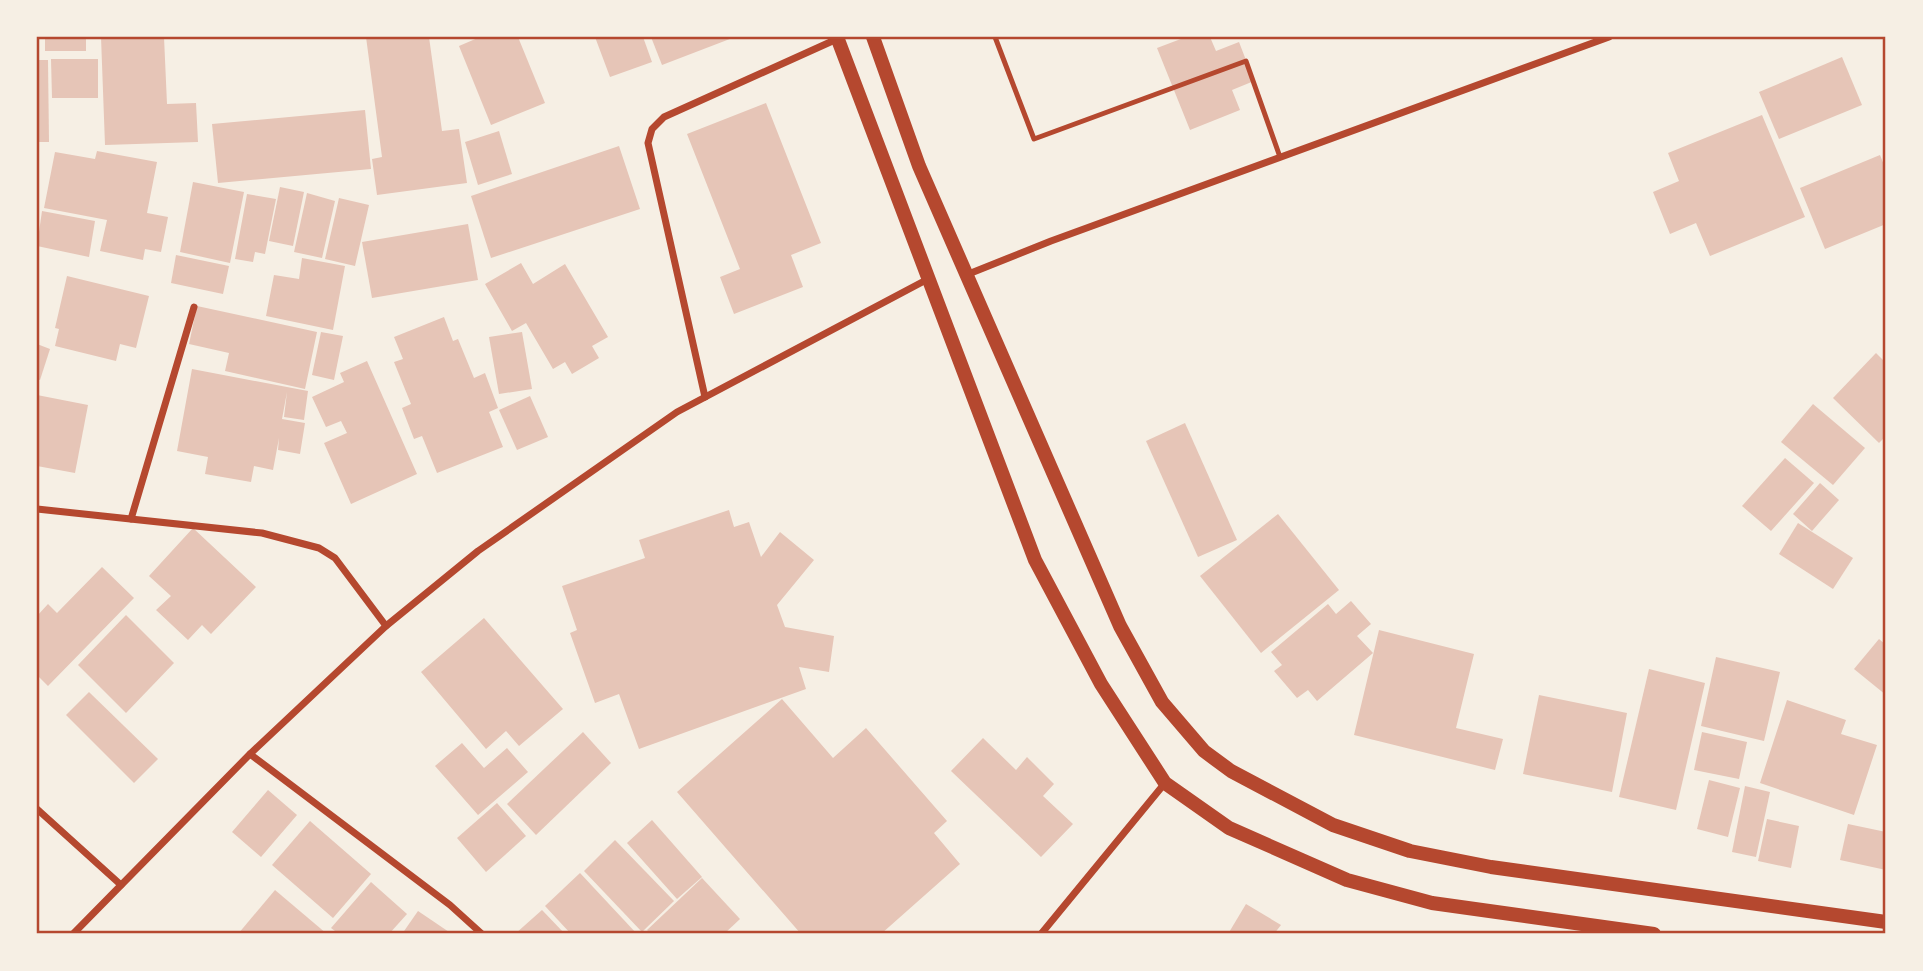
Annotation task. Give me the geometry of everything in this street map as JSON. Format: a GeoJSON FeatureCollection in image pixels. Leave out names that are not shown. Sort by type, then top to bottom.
{"type":"FeatureCollection","features":[{"type":"Feature","properties":{"kind":"main road"},"geometry":{"type":"LineString","coordinates":[[873,37],[919,166],[1119,626],[1161,702],[1204,751],[1231,771],[1333,825],[1410,851],[1491,867],[1886,922]]}},
{"type":"Feature","properties":{"kind":"main road"},"geometry":{"type":"LineString","coordinates":[[837,38],[1035,560],[1101,684],[1165,783],[1229,828],[1347,880],[1432,903],[1654,934]]}},
{"type":"Feature","properties":{"kind":"street"},"geometry":{"type":"LineString","coordinates":[[967,275],[1051,240],[1609,37]]}},
{"type":"Feature","properties":{"kind":"street"},"geometry":{"type":"LineString","coordinates":[[705,397],[648,143],[652,129],[664,117],[837,38]]}},
{"type":"Feature","properties":{"kind":"street"},"geometry":{"type":"LineString","coordinates":[[73,934],[250,754],[386,626],[478,551],[677,412],[928,279]]}},
{"type":"Feature","properties":{"kind":"street"},"geometry":{"type":"LineString","coordinates":[[131,519],[194,307]]}},
{"type":"Feature","properties":{"kind":"street"},"geometry":{"type":"LineString","coordinates":[[37,509],[262,533],[319,548],[335,558],[386,626]]}},
{"type":"Feature","properties":{"kind":"street"},"geometry":{"type":"LineString","coordinates":[[250,754],[450,905],[482,934]]}},
{"type":"Feature","properties":{"kind":"street"},"geometry":{"type":"LineString","coordinates":[[1041,934],[1165,783]]}},
{"type":"Feature","properties":{"kind":"street"},"geometry":{"type":"LineString","coordinates":[[37,809],[121,885]]}},
{"type":"Feature","properties":{"kind":"lane"},"geometry":{"type":"LineString","coordinates":[[995,37],[1034,139],[1246,61],[1280,157]]}},
{"type":"Feature","properties":{"kind":"building"},"geometry":{"type":"Polygon","coordinates":[[[45,37],[86,37],[86,51],[45,51],[45,37]]]}},
{"type":"Feature","properties":{"kind":"building"},"geometry":{"type":"Polygon","coordinates":[[[101,37],[164,37],[167,104],[196,103],[198,142],[105,145],[101,37]]]}},
{"type":"Feature","properties":{"kind":"building"},"geometry":{"type":"Polygon","coordinates":[[[366,37],[429,37],[442,131],[459,129],[467,183],[377,195],[372,159],[382,157],[366,37]]]}},
{"type":"Feature","properties":{"kind":"building"},"geometry":{"type":"Polygon","coordinates":[[[480,37],[518,37],[545,103],[491,125],[459,46],[480,37]]]}},
{"type":"Feature","properties":{"kind":"building"},"geometry":{"type":"Polygon","coordinates":[[[595,37],[643,37],[652,62],[610,77],[595,37]]]}},
{"type":"Feature","properties":{"kind":"building"},"geometry":{"type":"Polygon","coordinates":[[[651,37],[735,37],[662,65],[651,37]]]}},
{"type":"Feature","properties":{"kind":"building"},"geometry":{"type":"Polygon","coordinates":[[[1186,37],[1210,37],[1216,51],[1239,42],[1254,81],[1232,90],[1240,110],[1190,130],[1157,48],[1186,37]]]}},
{"type":"Feature","properties":{"kind":"building"},"geometry":{"type":"Polygon","coordinates":[[[1842,57],[1862,105],[1779,139],[1759,92],[1842,57]]]}},
{"type":"Feature","properties":{"kind":"building"},"geometry":{"type":"Polygon","coordinates":[[[51,59],[98,59],[98,98],[52,98],[51,59]]]}},
{"type":"Feature","properties":{"kind":"building"},"geometry":{"type":"Polygon","coordinates":[[[37,60],[48,60],[49,142],[37,142],[37,60]]]}},
{"type":"Feature","properties":{"kind":"building"},"geometry":{"type":"Polygon","coordinates":[[[766,103],[821,243],[791,255],[803,287],[734,314],[720,277],[740,269],[687,134],[766,103]]]}},
{"type":"Feature","properties":{"kind":"building"},"geometry":{"type":"Polygon","coordinates":[[[365,110],[371,169],[218,183],[212,124],[365,110]]]}},
{"type":"Feature","properties":{"kind":"building"},"geometry":{"type":"Polygon","coordinates":[[[1762,115],[1805,217],[1710,256],[1696,223],[1670,234],[1653,192],[1679,181],[1668,153],[1762,115]]]}},
{"type":"Feature","properties":{"kind":"building"},"geometry":{"type":"Polygon","coordinates":[[[499,131],[512,174],[478,185],[465,142],[499,131]]]}},
{"type":"Feature","properties":{"kind":"building"},"geometry":{"type":"Polygon","coordinates":[[[619,146],[640,209],[491,258],[471,196],[619,146]]]}},
{"type":"Feature","properties":{"kind":"building"},"geometry":{"type":"Polygon","coordinates":[[[97,151],[157,162],[147,213],[168,217],[161,252],[145,249],[143,260],[100,251],[107,220],[44,208],[55,152],[95,159],[97,151]]]}},
{"type":"Feature","properties":{"kind":"building"},"geometry":{"type":"Polygon","coordinates":[[[1880,155],[1886,170],[1886,224],[1825,249],[1800,188],[1880,155]]]}},
{"type":"Feature","properties":{"kind":"building"},"geometry":{"type":"Polygon","coordinates":[[[193,182],[244,192],[230,263],[180,252],[193,182]]]}},
{"type":"Feature","properties":{"kind":"building"},"geometry":{"type":"Polygon","coordinates":[[[280,187],[304,192],[293,246],[269,241],[280,187]]]}},
{"type":"Feature","properties":{"kind":"building"},"geometry":{"type":"Polygon","coordinates":[[[307,193],[335,201],[322,258],[294,252],[307,193]]]}},
{"type":"Feature","properties":{"kind":"building"},"geometry":{"type":"Polygon","coordinates":[[[247,194],[276,199],[265,254],[255,252],[253,262],[235,259],[247,194]]]}},
{"type":"Feature","properties":{"kind":"building"},"geometry":{"type":"Polygon","coordinates":[[[339,198],[369,205],[355,266],[325,259],[339,198]]]}},
{"type":"Feature","properties":{"kind":"building"},"geometry":{"type":"Polygon","coordinates":[[[42,211],[95,221],[89,257],[37,246],[42,211]]]}},
{"type":"Feature","properties":{"kind":"building"},"geometry":{"type":"Polygon","coordinates":[[[468,224],[478,280],[372,298],[362,242],[468,224]]]}},
{"type":"Feature","properties":{"kind":"building"},"geometry":{"type":"Polygon","coordinates":[[[176,255],[229,266],[223,294],[171,283],[176,255]]]}},
{"type":"Feature","properties":{"kind":"building"},"geometry":{"type":"Polygon","coordinates":[[[302,258],[345,266],[333,330],[266,316],[274,275],[299,279],[302,258]]]}},
{"type":"Feature","properties":{"kind":"building"},"geometry":{"type":"Polygon","coordinates":[[[521,263],[533,284],[565,264],[608,337],[592,346],[599,358],[572,374],[565,362],[553,369],[526,323],[512,331],[485,284],[521,263]]]}},
{"type":"Feature","properties":{"kind":"building"},"geometry":{"type":"Polygon","coordinates":[[[67,276],[149,296],[136,348],[120,344],[116,361],[55,346],[59,329],[55,328],[67,276]]]}},
{"type":"Feature","properties":{"kind":"building"},"geometry":{"type":"Polygon","coordinates":[[[197,306],[317,332],[305,389],[225,371],[229,353],[189,344],[197,306]]]}},
{"type":"Feature","properties":{"kind":"building"},"geometry":{"type":"Polygon","coordinates":[[[444,317],[453,341],[458,339],[474,378],[485,373],[498,408],[489,412],[503,447],[437,473],[422,436],[414,439],[402,408],[411,404],[394,362],[403,359],[394,337],[444,317]]]}},
{"type":"Feature","properties":{"kind":"building"},"geometry":{"type":"Polygon","coordinates":[[[321,332],[343,336],[334,380],[312,375],[321,332]]]}},
{"type":"Feature","properties":{"kind":"building"},"geometry":{"type":"Polygon","coordinates":[[[522,332],[532,389],[499,394],[489,337],[522,332]]]}},
{"type":"Feature","properties":{"kind":"building"},"geometry":{"type":"Polygon","coordinates":[[[37,344],[50,349],[40,380],[37,379],[37,344]]]}},
{"type":"Feature","properties":{"kind":"building"},"geometry":{"type":"Polygon","coordinates":[[[1876,353],[1886,363],[1886,436],[1879,443],[1833,398],[1876,353]]]}},
{"type":"Feature","properties":{"kind":"building"},"geometry":{"type":"Polygon","coordinates":[[[367,361],[417,474],[351,504],[324,443],[347,433],[341,421],[326,427],[312,397],[344,382],[340,373],[367,361]]]}},
{"type":"Feature","properties":{"kind":"building"},"geometry":{"type":"Polygon","coordinates":[[[192,369],[308,391],[304,420],[284,417],[287,392],[282,419],[305,423],[300,454],[278,450],[279,438],[273,470],[254,466],[251,482],[205,474],[208,457],[177,451],[192,369]]]}},
{"type":"Feature","properties":{"kind":"building"},"geometry":{"type":"Polygon","coordinates":[[[37,395],[88,405],[75,473],[37,466],[37,395]]]}},
{"type":"Feature","properties":{"kind":"building"},"geometry":{"type":"Polygon","coordinates":[[[530,396],[548,437],[517,450],[499,410],[530,396]]]}},
{"type":"Feature","properties":{"kind":"building"},"geometry":{"type":"Polygon","coordinates":[[[1813,404],[1865,448],[1833,485],[1781,442],[1813,404]]]}},
{"type":"Feature","properties":{"kind":"building"},"geometry":{"type":"Polygon","coordinates":[[[1185,423],[1237,540],[1198,557],[1146,441],[1185,423]]]}},
{"type":"Feature","properties":{"kind":"building"},"geometry":{"type":"Polygon","coordinates":[[[1785,458],[1814,483],[1771,531],[1742,506],[1785,458]]]}},
{"type":"Feature","properties":{"kind":"building"},"geometry":{"type":"Polygon","coordinates":[[[1820,483],[1839,500],[1812,531],[1793,514],[1820,483]]]}},
{"type":"Feature","properties":{"kind":"building"},"geometry":{"type":"Polygon","coordinates":[[[729,510],[734,527],[749,522],[761,557],[780,532],[814,560],[777,605],[785,627],[834,636],[829,672],[799,667],[806,689],[639,749],[619,694],[595,703],[570,633],[577,630],[562,586],[645,558],[639,540],[729,510]]]}},
{"type":"Feature","properties":{"kind":"building"},"geometry":{"type":"Polygon","coordinates":[[[1278,514],[1339,590],[1261,653],[1200,576],[1278,514]]]}},
{"type":"Feature","properties":{"kind":"building"},"geometry":{"type":"Polygon","coordinates":[[[1798,523],[1853,558],[1833,589],[1779,554],[1798,523]]]}},
{"type":"Feature","properties":{"kind":"building"},"geometry":{"type":"Polygon","coordinates":[[[193,528],[256,587],[211,634],[202,625],[188,640],[156,610],[171,596],[149,576],[193,528]]]}},
{"type":"Feature","properties":{"kind":"building"},"geometry":{"type":"Polygon","coordinates":[[[102,567],[134,598],[48,686],[37,675],[37,616],[48,604],[57,613],[102,567]]]}},
{"type":"Feature","properties":{"kind":"building"},"geometry":{"type":"Polygon","coordinates":[[[1351,601],[1371,624],[1357,636],[1373,653],[1317,701],[1308,690],[1297,698],[1274,671],[1282,665],[1271,652],[1328,604],[1336,614],[1351,601]]]}},
{"type":"Feature","properties":{"kind":"building"},"geometry":{"type":"Polygon","coordinates":[[[126,615],[174,663],[126,713],[78,665],[126,615]]]}},
{"type":"Feature","properties":{"kind":"building"},"geometry":{"type":"Polygon","coordinates":[[[484,618],[563,709],[519,746],[506,731],[486,749],[421,672],[484,618]]]}},
{"type":"Feature","properties":{"kind":"building"},"geometry":{"type":"Polygon","coordinates":[[[1379,630],[1474,654],[1456,728],[1503,739],[1495,770],[1354,735],[1379,630]]]}},
{"type":"Feature","properties":{"kind":"building"},"geometry":{"type":"Polygon","coordinates":[[[1879,639],[1886,645],[1886,695],[1854,669],[1879,639]]]}},
{"type":"Feature","properties":{"kind":"building"},"geometry":{"type":"Polygon","coordinates":[[[1716,657],[1780,672],[1764,741],[1701,726],[1716,657]]]}},
{"type":"Feature","properties":{"kind":"building"},"geometry":{"type":"Polygon","coordinates":[[[1649,669],[1705,683],[1676,810],[1619,797],[1649,669]]]}},
{"type":"Feature","properties":{"kind":"building"},"geometry":{"type":"Polygon","coordinates":[[[89,692],[158,759],[134,783],[66,715],[89,692]]]}},
{"type":"Feature","properties":{"kind":"building"},"geometry":{"type":"Polygon","coordinates":[[[1539,695],[1627,713],[1612,792],[1523,774],[1539,695]]]}},
{"type":"Feature","properties":{"kind":"building"},"geometry":{"type":"Polygon","coordinates":[[[782,699],[833,758],[866,728],[947,821],[934,833],[960,864],[881,934],[801,934],[677,792],[782,699]]]}},
{"type":"Feature","properties":{"kind":"building"},"geometry":{"type":"Polygon","coordinates":[[[1787,700],[1846,720],[1841,734],[1877,745],[1854,815],[1760,783],[1787,700]]]}},
{"type":"Feature","properties":{"kind":"building"},"geometry":{"type":"Polygon","coordinates":[[[583,732],[611,763],[536,835],[507,804],[583,732]]]}},
{"type":"Feature","properties":{"kind":"building"},"geometry":{"type":"Polygon","coordinates":[[[1702,732],[1747,742],[1739,779],[1694,770],[1702,732]]]}},
{"type":"Feature","properties":{"kind":"building"},"geometry":{"type":"Polygon","coordinates":[[[983,738],[1016,770],[1027,757],[1054,784],[1043,796],[1073,824],[1041,857],[951,771],[983,738]]]}},
{"type":"Feature","properties":{"kind":"building"},"geometry":{"type":"Polygon","coordinates":[[[462,743],[484,768],[507,748],[528,772],[478,815],[435,766],[462,743]]]}},
{"type":"Feature","properties":{"kind":"building"},"geometry":{"type":"Polygon","coordinates":[[[1709,780],[1740,788],[1728,837],[1697,829],[1709,780]]]}},
{"type":"Feature","properties":{"kind":"building"},"geometry":{"type":"Polygon","coordinates":[[[1745,786],[1770,792],[1756,857],[1732,852],[1745,786]]]}},
{"type":"Feature","properties":{"kind":"building"},"geometry":{"type":"Polygon","coordinates":[[[268,790],[297,815],[261,857],[232,832],[268,790]]]}},
{"type":"Feature","properties":{"kind":"building"},"geometry":{"type":"Polygon","coordinates":[[[497,803],[526,836],[486,872],[457,838],[497,803]]]}},
{"type":"Feature","properties":{"kind":"building"},"geometry":{"type":"Polygon","coordinates":[[[1767,819],[1799,826],[1791,868],[1758,861],[1767,819]]]}},
{"type":"Feature","properties":{"kind":"building"},"geometry":{"type":"Polygon","coordinates":[[[652,820],[702,877],[677,899],[627,843],[652,820]]]}},
{"type":"Feature","properties":{"kind":"building"},"geometry":{"type":"Polygon","coordinates":[[[310,821],[371,874],[333,918],[272,865],[310,821]]]}},
{"type":"Feature","properties":{"kind":"building"},"geometry":{"type":"Polygon","coordinates":[[[1848,824],[1886,832],[1886,870],[1840,860],[1848,824]]]}},
{"type":"Feature","properties":{"kind":"building"},"geometry":{"type":"Polygon","coordinates":[[[615,840],[674,901],[642,932],[584,871],[615,840]]]}},
{"type":"Feature","properties":{"kind":"building"},"geometry":{"type":"Polygon","coordinates":[[[580,873],[637,934],[571,934],[545,906],[580,873]]]}},
{"type":"Feature","properties":{"kind":"building"},"geometry":{"type":"Polygon","coordinates":[[[702,878],[740,919],[724,934],[651,934],[647,930],[702,878]]]}},
{"type":"Feature","properties":{"kind":"building"},"geometry":{"type":"Polygon","coordinates":[[[371,882],[407,914],[389,934],[339,934],[331,928],[371,882]]]}},
{"type":"Feature","properties":{"kind":"building"},"geometry":{"type":"Polygon","coordinates":[[[275,890],[327,934],[238,934],[275,890]]]}},
{"type":"Feature","properties":{"kind":"building"},"geometry":{"type":"Polygon","coordinates":[[[1246,904],[1281,925],[1274,934],[1228,934],[1246,904]]]}},
{"type":"Feature","properties":{"kind":"building"},"geometry":{"type":"Polygon","coordinates":[[[542,910],[565,934],[515,934],[542,910]]]}},
{"type":"Feature","properties":{"kind":"building"},"geometry":{"type":"Polygon","coordinates":[[[418,911],[452,934],[402,934],[418,911]]]}}]}
